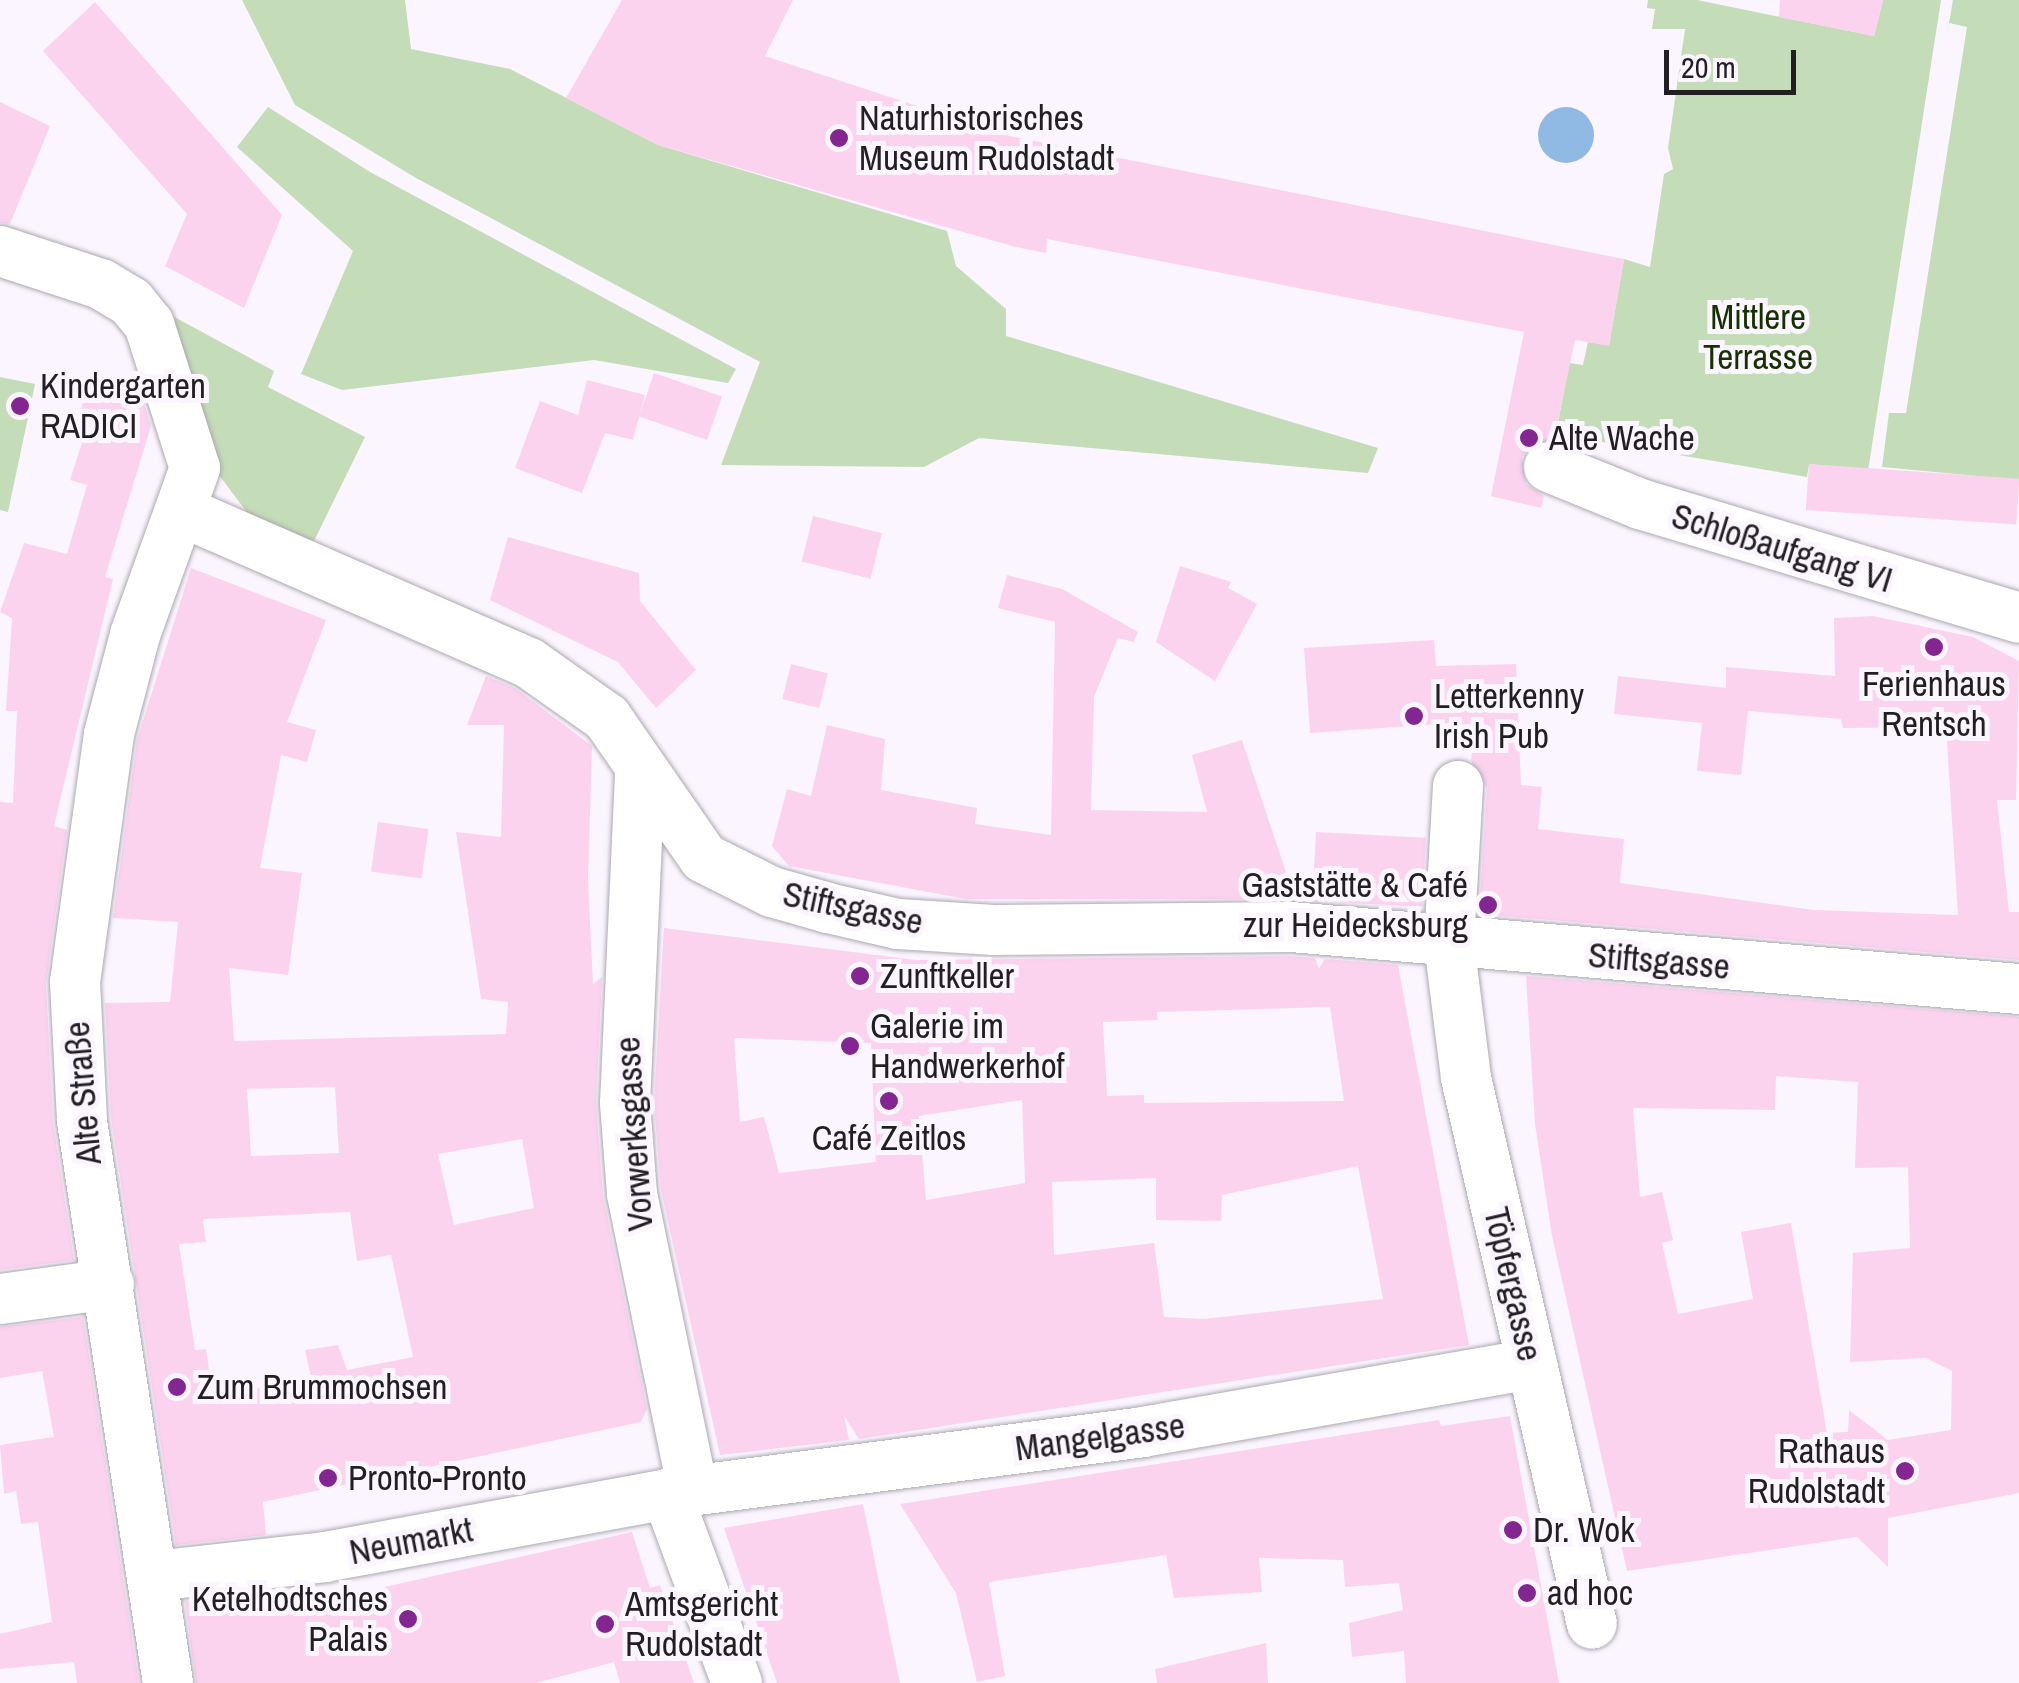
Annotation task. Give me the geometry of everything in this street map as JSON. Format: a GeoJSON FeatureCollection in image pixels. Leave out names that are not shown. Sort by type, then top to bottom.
{"type":"FeatureCollection","features":[{"type":"Feature","properties":{"kind":"street"},"geometry":{"type":"LineString","coordinates":[[0,251],[101,284],[131,302],[149,324],[188,433],[195,468],[181,511]]}},
{"type":"Feature","properties":{"kind":"street","name":"Schloßaufgang VI"},"geometry":{"type":"LineString","coordinates":[[1550,467],[1640,504],[2019,618]]}},
{"type":"Feature","properties":{"kind":"street","name":"Stiftsgasse"},"geometry":{"type":"LineString","coordinates":[[181,511],[530,663],[607,718],[640,774],[704,858],[772,892],[898,924],[994,930],[1291,927],[2019,989]]}},
{"type":"Feature","properties":{"kind":"street","name":"Alte Straße"},"geometry":{"type":"LineString","coordinates":[[168,1683],[82,1121],[75,982],[109,734],[135,635],[181,511]]}},
{"type":"Feature","properties":{"kind":"street","name":"Vorwerksgasse"},"geometry":{"type":"LineString","coordinates":[[640,774],[626,1103],[632,1194],[680,1492],[737,1683]]}},
{"type":"Feature","properties":{"kind":"street","name":"Töpfergasse"},"geometry":{"type":"LineString","coordinates":[[1458,786],[1449,943],[1466,1078],[1592,1624]]}},
{"type":"Feature","properties":{"kind":"street"},"geometry":{"type":"LineString","coordinates":[[0,1299],[109,1284]]}},
{"type":"Feature","properties":{"kind":"street","name":"Mangelgasse"},"geometry":{"type":"LineString","coordinates":[[680,1492],[1142,1432],[1532,1364]]}},
{"type":"Feature","properties":{"kind":"street","name":"Neumarkt"},"geometry":{"type":"LineString","coordinates":[[154,1576],[325,1557],[680,1492]]}},
{"type":"Feature","properties":{"kind":"green space"},"geometry":{"type":"Polygon","coordinates":[[[242,0],[405,0],[411,49],[510,69],[658,145],[947,231],[956,266],[1006,309],[1006,336],[1378,448],[1368,473],[979,438],[924,467],[721,465],[760,362],[416,178],[295,105],[242,0]]]}},
{"type":"Feature","properties":{"kind":"green space","name":"Mittlere Terrasse"},"geometry":{"type":"Polygon","coordinates":[[[1648,0],[1697,0],[1874,36],[1883,0],[1941,0],[1868,471],[1809,464],[1807,477],[1556,434],[1569,363],[1583,365],[1588,342],[1609,345],[1624,259],[1650,267],[1664,174],[1673,169],[1668,148],[1685,29],[1652,29],[1655,9],[1647,8],[1648,0]]]}},
{"type":"Feature","properties":{"kind":"green space"},"geometry":{"type":"Polygon","coordinates":[[[1953,0],[2019,0],[2019,480],[1882,467],[1889,413],[1906,413],[1967,27],[1949,23],[1953,0]]]}},
{"type":"Feature","properties":{"kind":"green space"},"geometry":{"type":"Polygon","coordinates":[[[268,107],[370,172],[736,369],[728,383],[594,360],[342,390],[301,374],[353,251],[237,147],[268,107]]]}},
{"type":"Feature","properties":{"kind":"green space"},"geometry":{"type":"Polygon","coordinates":[[[167,313],[274,371],[268,387],[365,437],[313,543],[249,515],[219,475],[167,313]]]}},
{"type":"Feature","properties":{"kind":"green space"},"geometry":{"type":"Polygon","coordinates":[[[0,377],[35,384],[8,512],[0,510],[0,377]]]}},
{"type":"Feature","properties":{"kind":"water"},"geometry":{"type":"Polygon","coordinates":[[[1566,107],[1586,115],[1594,135],[1586,155],[1566,163],[1546,155],[1538,135],[1546,115],[1566,107]]]}},
{"type":"Feature","properties":{"kind":"building"},"geometry":{"type":"Polygon","coordinates":[[[622,0],[793,0],[765,56],[1005,135],[1624,259],[1609,346],[1575,340],[1554,440],[1532,444],[1522,457],[1526,484],[1544,496],[1541,508],[1491,496],[1524,332],[1047,239],[1046,253],[1016,247],[658,145],[566,98],[622,0]]]}},
{"type":"Feature","properties":{"kind":"building"},"geometry":{"type":"Polygon","coordinates":[[[1780,0],[1883,0],[1874,36],[1779,17],[1780,0]]]}},
{"type":"Feature","properties":{"kind":"building"},"geometry":{"type":"Polygon","coordinates":[[[95,2],[282,215],[244,308],[165,266],[187,214],[43,51],[95,2]]]}},
{"type":"Feature","properties":{"kind":"building"},"geometry":{"type":"Polygon","coordinates":[[[0,102],[50,126],[10,224],[0,223],[0,102]]]}},
{"type":"Feature","properties":{"kind":"building"},"geometry":{"type":"Polygon","coordinates":[[[654,373],[722,396],[707,440],[639,416],[654,373]]]}},
{"type":"Feature","properties":{"kind":"building"},"geometry":{"type":"Polygon","coordinates":[[[587,380],[645,395],[633,440],[605,433],[582,493],[515,468],[540,401],[578,415],[587,380]]]}},
{"type":"Feature","properties":{"kind":"building"},"geometry":{"type":"Polygon","coordinates":[[[88,385],[144,403],[151,426],[105,577],[113,579],[54,826],[67,830],[46,983],[53,1122],[74,1260],[0,1270],[0,802],[13,803],[17,711],[6,711],[12,618],[0,612],[24,543],[67,554],[87,485],[70,480],[82,443],[72,440],[88,385]]]}},
{"type":"Feature","properties":{"kind":"building"},"geometry":{"type":"Polygon","coordinates":[[[1809,464],[2019,479],[2016,525],[1806,510],[1809,464]]]}},
{"type":"Feature","properties":{"kind":"building"},"geometry":{"type":"Polygon","coordinates":[[[813,516],[882,533],[871,579],[802,562],[813,516]]]}},
{"type":"Feature","properties":{"kind":"building"},"geometry":{"type":"Polygon","coordinates":[[[508,537],[639,573],[640,601],[696,670],[656,708],[618,662],[490,600],[508,537]]]}},
{"type":"Feature","properties":{"kind":"building"},"geometry":{"type":"Polygon","coordinates":[[[1180,566],[1231,582],[1228,588],[1257,604],[1215,681],[1156,642],[1180,566]]]}},
{"type":"Feature","properties":{"kind":"building"},"geometry":{"type":"Polygon","coordinates":[[[191,568],[326,620],[287,722],[316,730],[307,762],[281,755],[260,868],[302,873],[288,975],[229,968],[234,1041],[506,1034],[508,1002],[481,999],[456,832],[501,837],[504,725],[467,725],[486,676],[515,688],[592,746],[588,879],[593,984],[602,977],[596,1102],[603,1196],[647,1409],[641,1422],[263,1502],[266,1535],[176,1545],[111,1118],[105,1003],[170,1002],[178,922],[113,918],[137,740],[191,568]],[[335,1087],[247,1089],[251,1156],[339,1153],[335,1087]],[[522,1139],[438,1154],[454,1225],[534,1208],[522,1139]],[[350,1212],[203,1219],[206,1242],[179,1244],[195,1350],[206,1349],[213,1397],[311,1378],[305,1350],[338,1345],[347,1370],[413,1357],[391,1255],[357,1261],[350,1212]]]}},
{"type":"Feature","properties":{"kind":"building"},"geometry":{"type":"Polygon","coordinates":[[[1007,575],[1062,589],[1138,632],[1134,642],[1118,638],[1094,697],[1091,810],[1207,812],[1192,755],[1242,740],[1295,899],[966,899],[789,866],[772,846],[787,789],[811,796],[827,725],[885,739],[881,790],[977,808],[975,824],[1051,835],[1055,622],[998,608],[1007,575]]]}},
{"type":"Feature","properties":{"kind":"building"},"geometry":{"type":"Polygon","coordinates":[[[1873,616],[1973,637],[2019,661],[2016,800],[1997,800],[2009,912],[2019,912],[2019,960],[1479,914],[1487,788],[1471,761],[1473,742],[1452,742],[1452,723],[1310,733],[1304,648],[1434,640],[1436,666],[1516,664],[1521,785],[1542,787],[1538,829],[1624,839],[1620,883],[1814,910],[1958,915],[1946,727],[1843,728],[1841,719],[1748,711],[1741,775],[1697,771],[1702,723],[1614,714],[1618,676],[1726,688],[1726,667],[1835,676],[1834,618],[1873,616]]]}},
{"type":"Feature","properties":{"kind":"building"},"geometry":{"type":"Polygon","coordinates":[[[791,664],[828,673],[819,708],[782,699],[791,664]]]}},
{"type":"Feature","properties":{"kind":"building"},"geometry":{"type":"Polygon","coordinates":[[[378,822],[429,829],[422,879],[371,872],[378,822]]]}},
{"type":"Feature","properties":{"kind":"building"},"geometry":{"type":"Polygon","coordinates":[[[1316,832],[1426,838],[1422,907],[1312,901],[1316,832]]]}},
{"type":"Feature","properties":{"kind":"building"},"geometry":{"type":"Polygon","coordinates":[[[664,928],[916,960],[1290,956],[1315,958],[1319,968],[1325,959],[1398,965],[1469,1345],[859,1439],[844,1416],[849,1440],[720,1455],[661,1190],[654,1103],[664,928]],[[1330,1007],[1157,1012],[1158,1020],[1103,1022],[1107,1096],[1144,1095],[1144,1103],[1344,1101],[1330,1007]],[[734,1038],[740,1122],[764,1117],[779,1173],[876,1162],[871,1043],[734,1038]],[[1022,1100],[919,1116],[926,1200],[1025,1183],[1022,1100]],[[1358,1166],[1222,1195],[1221,1221],[1156,1220],[1156,1178],[1052,1182],[1054,1255],[1154,1243],[1164,1317],[1204,1319],[1383,1299],[1358,1166]]]}},
{"type":"Feature","properties":{"kind":"building"},"geometry":{"type":"Polygon","coordinates":[[[1526,976],[2019,1017],[2019,1493],[1888,1518],[1888,1567],[1857,1537],[1627,1571],[1552,1236],[1535,1124],[1526,976]],[[1776,1076],[1775,1110],[1633,1108],[1640,1197],[1662,1192],[1673,1240],[1662,1243],[1678,1314],[1753,1299],[1741,1232],[1791,1223],[1827,1433],[1848,1432],[1849,1410],[1888,1440],[1951,1430],[1952,1371],[1926,1358],[1850,1362],[1853,1253],[1910,1248],[1908,1167],[1855,1168],[1858,1082],[1776,1076]]]}},
{"type":"Feature","properties":{"kind":"building"},"geometry":{"type":"Polygon","coordinates":[[[83,1317],[139,1683],[77,1683],[74,1662],[0,1669],[0,1634],[52,1622],[38,1522],[21,1524],[16,1491],[4,1494],[0,1445],[54,1437],[42,1371],[0,1378],[0,1327],[83,1317]]]}},
{"type":"Feature","properties":{"kind":"building"},"geometry":{"type":"Polygon","coordinates":[[[1510,1416],[1559,1683],[1406,1683],[1404,1651],[1352,1657],[1349,1623],[1403,1610],[1399,1583],[1345,1587],[1343,1560],[1259,1558],[1262,1592],[1174,1598],[1166,1555],[989,1582],[1005,1676],[977,1682],[956,1593],[900,1504],[1439,1420],[1441,1426],[1510,1416]]]}},
{"type":"Feature","properties":{"kind":"building"},"geometry":{"type":"Polygon","coordinates":[[[863,1504],[900,1683],[777,1683],[724,1528],[863,1504]]]}},
{"type":"Feature","properties":{"kind":"building"},"geometry":{"type":"Polygon","coordinates":[[[632,1532],[650,1588],[660,1585],[694,1683],[620,1683],[614,1662],[536,1683],[196,1683],[185,1602],[278,1591],[281,1610],[632,1532]]]}},
{"type":"Feature","properties":{"kind":"building"},"geometry":{"type":"Polygon","coordinates":[[[1266,1643],[1268,1683],[1157,1683],[1155,1669],[1266,1643]]]}},
{"type":"Feature","properties":{"kind":"place","name":"Naturhistorisches Museum Rudolstadt"},"geometry":{"type":"Point","coordinates":[839,138]}},
{"type":"Feature","properties":{"kind":"place","name":"Kindergarten RADICI"},"geometry":{"type":"Point","coordinates":[20,406]}},
{"type":"Feature","properties":{"kind":"place","name":"Alte Wache"},"geometry":{"type":"Point","coordinates":[1529,438]}},
{"type":"Feature","properties":{"kind":"place","name":"Ferienhaus Rentsch"},"geometry":{"type":"Point","coordinates":[1934,647]}},
{"type":"Feature","properties":{"kind":"place","name":"Letterkenny Irish Pub"},"geometry":{"type":"Point","coordinates":[1414,716]}},
{"type":"Feature","properties":{"kind":"place","name":"Gaststätte & Café zur Heidecksburg"},"geometry":{"type":"Point","coordinates":[1488,905]}},
{"type":"Feature","properties":{"kind":"place","name":"Zunftkeller"},"geometry":{"type":"Point","coordinates":[860,976]}},
{"type":"Feature","properties":{"kind":"place","name":"Galerie im Handwerkerhof"},"geometry":{"type":"Point","coordinates":[850,1046]}},
{"type":"Feature","properties":{"kind":"place","name":"Café Zeitlos"},"geometry":{"type":"Point","coordinates":[889,1101]}},
{"type":"Feature","properties":{"kind":"place","name":"Zum Brummochsen"},"geometry":{"type":"Point","coordinates":[177,1387]}},
{"type":"Feature","properties":{"kind":"place","name":"Rathaus Rudolstadt"},"geometry":{"type":"Point","coordinates":[1905,1471]}},
{"type":"Feature","properties":{"kind":"place","name":"Pronto-Pronto"},"geometry":{"type":"Point","coordinates":[328,1478]}},
{"type":"Feature","properties":{"kind":"place","name":"Dr. Wok"},"geometry":{"type":"Point","coordinates":[1513,1530]}},
{"type":"Feature","properties":{"kind":"place","name":"ad hoc"},"geometry":{"type":"Point","coordinates":[1527,1593]}},
{"type":"Feature","properties":{"kind":"place","name":"Ketelhodtsches Palais"},"geometry":{"type":"Point","coordinates":[408,1619]}},
{"type":"Feature","properties":{"kind":"place","name":"Amtsgericht Rudolstadt"},"geometry":{"type":"Point","coordinates":[605,1624]}}]}
